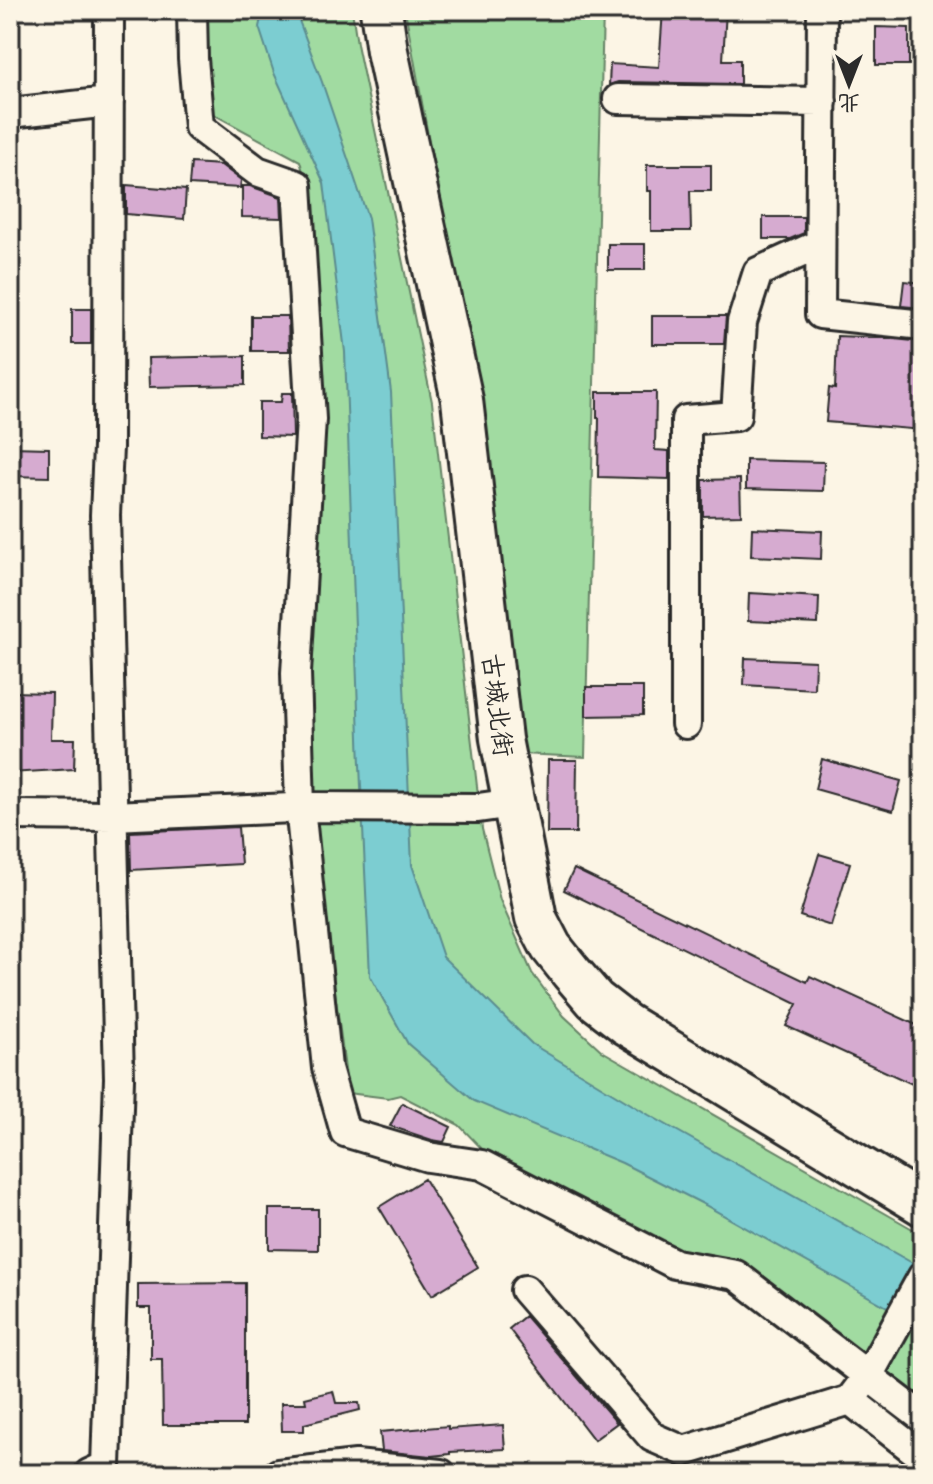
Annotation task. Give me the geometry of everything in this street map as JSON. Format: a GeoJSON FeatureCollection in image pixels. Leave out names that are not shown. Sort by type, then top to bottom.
{"type":"FeatureCollection","features":[{"type":"Feature","properties":{"kind":"main road","name":"古城北街"},"geometry":{"type":"LineString","coordinates":[[381,10],[387,51],[462,400],[501,739],[496,806],[536,918],[551,947],[595,1000],[626,1024],[923,1205]]}},
{"type":"Feature","properties":{"kind":"street"},"geometry":{"type":"LineString","coordinates":[[89,1474],[106,1466],[119,1078],[105,515],[108,447],[109,10]]}},
{"type":"Feature","properties":{"kind":"street"},"geometry":{"type":"LineString","coordinates":[[192,10],[199,127],[257,171],[297,185],[311,419],[296,673],[327,1068],[345,1132],[428,1157],[482,1165],[675,1264],[736,1275],[871,1370],[923,1418]]}},
{"type":"Feature","properties":{"kind":"street"},"geometry":{"type":"LineString","coordinates":[[822,10],[820,314],[923,325]]}},
{"type":"Feature","properties":{"kind":"street"},"geometry":{"type":"LineString","coordinates":[[618,99],[822,102]]}},
{"type":"Feature","properties":{"kind":"street"},"geometry":{"type":"LineString","coordinates":[[10,113],[109,102]]}},
{"type":"Feature","properties":{"kind":"street"},"geometry":{"type":"LineString","coordinates":[[686,724],[686,420],[736,416],[742,322],[758,272],[820,244]]}},
{"type":"Feature","properties":{"kind":"street"},"geometry":{"type":"LineString","coordinates":[[10,815],[113,816],[308,807],[496,806]]}},
{"type":"Feature","properties":{"kind":"street"},"geometry":{"type":"LineString","coordinates":[[525,1290],[652,1437],[684,1451],[850,1400],[871,1370],[923,1276]]}},
{"type":"Feature","properties":{"kind":"street"},"geometry":{"type":"LineString","coordinates":[[850,1400],[923,1457]]}},
{"type":"Feature","properties":{"kind":"street"},"geometry":{"type":"LineString","coordinates":[[278,1474],[356,1465],[441,1474]]}},
{"type":"Feature","properties":{"kind":"green space"},"geometry":{"type":"Polygon","coordinates":[[[200,10],[352,10],[432,402],[482,829],[500,900],[532,973],[564,1016],[602,1051],[923,1235],[923,1398],[756,1278],[673,1253],[484,1151],[459,1125],[400,1095],[388,1098],[348,1093],[319,866],[304,694],[308,190],[300,161],[213,114],[199,59],[200,10]]]}},
{"type":"Feature","properties":{"kind":"green space"},"geometry":{"type":"Polygon","coordinates":[[[405,10],[603,10],[585,757],[521,754],[478,408],[405,10]]]}},
{"type":"Feature","properties":{"kind":"water"},"geometry":{"type":"Polygon","coordinates":[[[263,10],[295,10],[368,218],[391,392],[412,865],[443,957],[532,1044],[649,1115],[923,1269],[923,1327],[705,1205],[622,1163],[474,1101],[408,1044],[370,976],[345,352],[324,183],[274,73],[259,27],[263,10]]]}},
{"type":"Feature","properties":{"kind":"building"},"geometry":{"type":"Polygon","coordinates":[[[663,10],[726,10],[723,60],[740,60],[740,84],[618,82],[609,85],[610,64],[659,67],[663,10]]]}},
{"type":"Feature","properties":{"kind":"building"},"geometry":{"type":"Polygon","coordinates":[[[876,27],[909,28],[909,65],[876,65],[876,27]]]}},
{"type":"Feature","properties":{"kind":"building"},"geometry":{"type":"Polygon","coordinates":[[[191,163],[221,165],[241,180],[240,188],[189,185],[191,163]]]}},
{"type":"Feature","properties":{"kind":"building"},"geometry":{"type":"Polygon","coordinates":[[[647,165],[711,165],[711,191],[690,191],[691,231],[651,231],[651,191],[647,191],[647,165]]]}},
{"type":"Feature","properties":{"kind":"building"},"geometry":{"type":"Polygon","coordinates":[[[126,185],[186,190],[184,219],[126,214],[126,185]]]}},
{"type":"Feature","properties":{"kind":"building"},"geometry":{"type":"Polygon","coordinates":[[[242,186],[281,197],[282,218],[242,217],[242,186]]]}},
{"type":"Feature","properties":{"kind":"building"},"geometry":{"type":"Polygon","coordinates":[[[763,217],[804,217],[804,233],[790,239],[763,239],[763,217]]]}},
{"type":"Feature","properties":{"kind":"building"},"geometry":{"type":"Polygon","coordinates":[[[608,244],[645,244],[645,270],[608,270],[608,244]]]}},
{"type":"Feature","properties":{"kind":"building"},"geometry":{"type":"Polygon","coordinates":[[[904,281],[923,283],[923,308],[901,306],[904,281]]]}},
{"type":"Feature","properties":{"kind":"building"},"geometry":{"type":"Polygon","coordinates":[[[72,309],[91,309],[91,344],[72,344],[72,309]]]}},
{"type":"Feature","properties":{"kind":"building"},"geometry":{"type":"Polygon","coordinates":[[[251,316],[288,316],[289,351],[251,351],[251,316]]]}},
{"type":"Feature","properties":{"kind":"building"},"geometry":{"type":"Polygon","coordinates":[[[652,316],[726,316],[724,344],[652,344],[652,316]]]}},
{"type":"Feature","properties":{"kind":"building"},"geometry":{"type":"Polygon","coordinates":[[[837,336],[923,342],[923,430],[826,422],[829,388],[835,389],[837,336]]]}},
{"type":"Feature","properties":{"kind":"building"},"geometry":{"type":"Polygon","coordinates":[[[245,356],[245,385],[149,387],[148,358],[245,356]]]}},
{"type":"Feature","properties":{"kind":"building"},"geometry":{"type":"Polygon","coordinates":[[[597,392],[656,392],[655,450],[669,451],[669,479],[598,477],[597,392]]]}},
{"type":"Feature","properties":{"kind":"building"},"geometry":{"type":"Polygon","coordinates":[[[282,393],[292,393],[293,437],[259,436],[259,402],[281,402],[282,393]]]}},
{"type":"Feature","properties":{"kind":"building"},"geometry":{"type":"Polygon","coordinates":[[[10,447],[49,448],[49,477],[10,476],[10,447]]]}},
{"type":"Feature","properties":{"kind":"building"},"geometry":{"type":"Polygon","coordinates":[[[746,460],[824,462],[823,491],[746,489],[746,460]]]}},
{"type":"Feature","properties":{"kind":"building"},"geometry":{"type":"Polygon","coordinates":[[[740,479],[741,515],[703,516],[703,480],[740,479]]]}},
{"type":"Feature","properties":{"kind":"building"},"geometry":{"type":"Polygon","coordinates":[[[752,528],[822,531],[821,559],[751,556],[752,528]]]}},
{"type":"Feature","properties":{"kind":"building"},"geometry":{"type":"Polygon","coordinates":[[[749,593],[819,597],[818,624],[748,621],[749,593]]]}},
{"type":"Feature","properties":{"kind":"building"},"geometry":{"type":"Polygon","coordinates":[[[745,658],[815,661],[814,689],[744,685],[745,658]]]}},
{"type":"Feature","properties":{"kind":"building"},"geometry":{"type":"Polygon","coordinates":[[[586,687],[643,687],[643,715],[586,716],[586,687]]]}},
{"type":"Feature","properties":{"kind":"building"},"geometry":{"type":"Polygon","coordinates":[[[10,692],[52,693],[51,739],[75,739],[74,769],[10,773],[10,692]]]}},
{"type":"Feature","properties":{"kind":"building"},"geometry":{"type":"Polygon","coordinates":[[[822,759],[901,781],[893,811],[815,789],[822,759]]]}},
{"type":"Feature","properties":{"kind":"building"},"geometry":{"type":"Polygon","coordinates":[[[548,760],[577,760],[576,833],[547,833],[548,760]]]}},
{"type":"Feature","properties":{"kind":"building"},"geometry":{"type":"Polygon","coordinates":[[[238,827],[241,864],[131,870],[130,832],[238,827]]]}},
{"type":"Feature","properties":{"kind":"building"},"geometry":{"type":"Polygon","coordinates":[[[819,854],[850,863],[831,926],[800,916],[819,854]]]}},
{"type":"Feature","properties":{"kind":"building"},"geometry":{"type":"Polygon","coordinates":[[[574,869],[807,982],[810,976],[923,1028],[923,1089],[786,1026],[797,1004],[564,890],[574,869]]]}},
{"type":"Feature","properties":{"kind":"building"},"geometry":{"type":"Polygon","coordinates":[[[402,1103],[451,1127],[444,1142],[390,1126],[402,1103]]]}},
{"type":"Feature","properties":{"kind":"building"},"geometry":{"type":"Polygon","coordinates":[[[424,1179],[478,1267],[432,1295],[379,1207],[424,1179]]]}},
{"type":"Feature","properties":{"kind":"building"},"geometry":{"type":"Polygon","coordinates":[[[269,1209],[318,1209],[318,1250],[269,1249],[269,1209]]]}},
{"type":"Feature","properties":{"kind":"building"},"geometry":{"type":"Polygon","coordinates":[[[245,1283],[245,1425],[163,1425],[162,1359],[151,1359],[151,1308],[138,1308],[138,1284],[245,1283]]]}},
{"type":"Feature","properties":{"kind":"building"},"geometry":{"type":"Polygon","coordinates":[[[525,1316],[617,1423],[594,1440],[509,1329],[525,1316]]]}},
{"type":"Feature","properties":{"kind":"building"},"geometry":{"type":"Polygon","coordinates":[[[333,1391],[336,1403],[359,1403],[360,1410],[304,1424],[304,1431],[282,1431],[281,1403],[306,1403],[305,1398],[333,1391]]]}},
{"type":"Feature","properties":{"kind":"building"},"geometry":{"type":"Polygon","coordinates":[[[503,1425],[505,1449],[431,1456],[382,1451],[380,1432],[503,1425]]]}}]}
